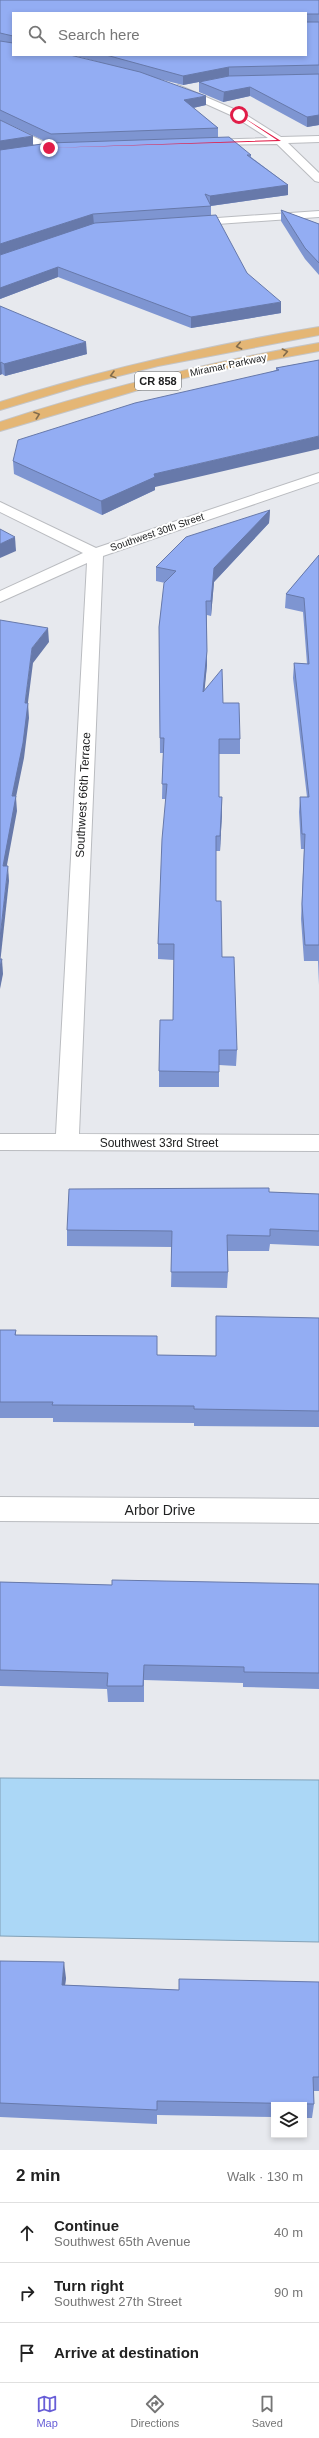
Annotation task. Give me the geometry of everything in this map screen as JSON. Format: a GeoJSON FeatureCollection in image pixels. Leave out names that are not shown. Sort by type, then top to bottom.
{"type":"FeatureCollection","features":[{"type":"Feature","properties":{"kind":"main road","name":"Miramar Parkway"},"geometry":{"type":"LineString","coordinates":[[0,406],[141,367],[276,338],[319,331]]}},
{"type":"Feature","properties":{"kind":"main road","name":"Miramar Parkway"},"geometry":{"type":"LineString","coordinates":[[0,427],[154,381],[319,347]]}},
{"type":"Feature","properties":{"kind":"street"},"geometry":{"type":"LineString","coordinates":[[168,86],[183,90],[239,115],[280,141],[319,179]]}},
{"type":"Feature","properties":{"kind":"street"},"geometry":{"type":"LineString","coordinates":[[183,90],[199,87]]}},
{"type":"Feature","properties":{"kind":"street"},"geometry":{"type":"LineString","coordinates":[[0,124],[53,148],[28,151]]}},
{"type":"Feature","properties":{"kind":"street"},"geometry":{"type":"LineString","coordinates":[[192,144],[319,139]]}},
{"type":"Feature","properties":{"kind":"street"},"geometry":{"type":"LineString","coordinates":[[180,224],[319,214]]}},
{"type":"Feature","properties":{"kind":"street","name":"Southwest 30th Street"},"geometry":{"type":"LineString","coordinates":[[0,597],[95,553],[319,477]]}},
{"type":"Feature","properties":{"kind":"street"},"geometry":{"type":"LineString","coordinates":[[0,506],[95,553]]}},
{"type":"Feature","properties":{"kind":"street","name":"Southwest 66th Terrace"},"geometry":{"type":"LineString","coordinates":[[67,1142],[95,553]]}},
{"type":"Feature","properties":{"kind":"street","name":"Southwest 33rd Street"},"geometry":{"type":"LineString","coordinates":[[0,1142],[319,1143]]}},
{"type":"Feature","properties":{"kind":"street","name":"Arbor Drive"},"geometry":{"type":"LineString","coordinates":[[0,1509],[319,1511]]}},
{"type":"Feature","properties":{"kind":"water"},"geometry":{"type":"Polygon","coordinates":[[[0,1778],[319,1780],[319,1942],[0,1936],[0,1778]]]}},
{"type":"Feature","properties":{"kind":"building"},"geometry":{"type":"Polygon","coordinates":[[[0,0],[319,0],[319,14],[307,14],[307,12],[12,12],[12,36],[0,33],[0,0]]]}},
{"type":"Feature","properties":{"kind":"building"},"geometry":{"type":"Polygon","coordinates":[[[307,22],[319,22],[319,65],[229,67],[183,76],[110,56],[307,56],[307,22]]]}},
{"type":"Feature","properties":{"kind":"building"},"geometry":{"type":"Polygon","coordinates":[[[0,41],[12,43],[12,56],[74,56],[140,72],[206,96],[184,100],[218,128],[51,134],[0,110],[0,41]]]}},
{"type":"Feature","properties":{"kind":"building"},"geometry":{"type":"Polygon","coordinates":[[[319,74],[319,115],[307,117],[250,87],[224,92],[199,82],[229,76],[319,74]]]}},
{"type":"Feature","properties":{"kind":"building"},"geometry":{"type":"Polygon","coordinates":[[[0,120],[33,136],[0,141],[0,120]]]}},
{"type":"Feature","properties":{"kind":"building"},"geometry":{"type":"Polygon","coordinates":[[[229,137],[251,155],[247,155],[288,185],[210,196],[205,194],[211,206],[93,214],[0,244],[0,150],[49,143],[229,137]]]}},
{"type":"Feature","properties":{"kind":"building"},"geometry":{"type":"Polygon","coordinates":[[[281,210],[319,224],[319,263],[305,248],[281,210]]]}},
{"type":"Feature","properties":{"kind":"building"},"geometry":{"type":"Polygon","coordinates":[[[216,215],[247,273],[281,302],[191,317],[58,267],[0,288],[0,255],[95,223],[216,215]]]}},
{"type":"Feature","properties":{"kind":"building"},"geometry":{"type":"Polygon","coordinates":[[[0,306],[86,342],[4,364],[1,362],[0,363],[0,306]]]}},
{"type":"Feature","properties":{"kind":"building"},"geometry":{"type":"Polygon","coordinates":[[[319,360],[319,436],[154,474],[155,477],[101,501],[13,461],[18,440],[135,403],[279,370],[276,368],[319,360]]]}},
{"type":"Feature","properties":{"kind":"building"},"geometry":{"type":"Polygon","coordinates":[[[270,510],[214,568],[211,601],[206,601],[207,651],[203,692],[222,669],[223,703],[239,703],[240,739],[219,739],[219,797],[222,797],[220,836],[216,836],[216,901],[221,901],[222,957],[234,957],[237,1050],[219,1050],[219,1072],[159,1071],[160,1020],[173,1020],[174,944],[158,944],[162,839],[167,784],[162,784],[164,738],[160,738],[159,627],[164,583],[176,571],[156,567],[186,537],[270,510]]]}},
{"type":"Feature","properties":{"kind":"building"},"geometry":{"type":"Polygon","coordinates":[[[0,529],[15,537],[0,544],[0,529]]]}},
{"type":"Feature","properties":{"kind":"building"},"geometry":{"type":"Polygon","coordinates":[[[319,555],[319,945],[305,945],[302,904],[305,834],[302,834],[300,797],[309,797],[294,663],[309,664],[304,598],[286,594],[319,555]]]}},
{"type":"Feature","properties":{"kind":"building"},"geometry":{"type":"Polygon","coordinates":[[[0,620],[48,628],[32,648],[25,703],[28,703],[23,743],[12,796],[16,796],[3,866],[8,866],[0,938],[0,620]]]}},
{"type":"Feature","properties":{"kind":"building"},"geometry":{"type":"Polygon","coordinates":[[[269,1188],[269,1192],[319,1194],[319,1231],[270,1229],[270,1236],[227,1235],[228,1272],[171,1272],[172,1231],[67,1230],[69,1189],[269,1188]]]}},
{"type":"Feature","properties":{"kind":"building"},"geometry":{"type":"Polygon","coordinates":[[[216,1316],[319,1318],[319,1411],[194,1409],[194,1406],[52,1405],[53,1402],[0,1402],[0,1330],[16,1330],[15,1335],[157,1336],[157,1355],[216,1356],[216,1316]]]}},
{"type":"Feature","properties":{"kind":"building"},"geometry":{"type":"Polygon","coordinates":[[[112,1580],[319,1584],[319,1673],[244,1672],[244,1667],[144,1665],[143,1686],[107,1686],[108,1673],[0,1670],[0,1582],[112,1585],[112,1580]]]}},
{"type":"Feature","properties":{"kind":"building"},"geometry":{"type":"Polygon","coordinates":[[[0,1961],[64,1962],[62,1985],[179,1990],[179,1979],[319,1982],[319,2077],[313,2077],[314,2104],[307,2104],[307,2102],[271,2103],[157,2101],[157,2110],[0,2103],[0,1961]]]}},
{"type":"Feature","properties":{"kind":"route"},"geometry":{"type":"LineString","coordinates":[[49,148],[280,141],[239,115]]}}]}
